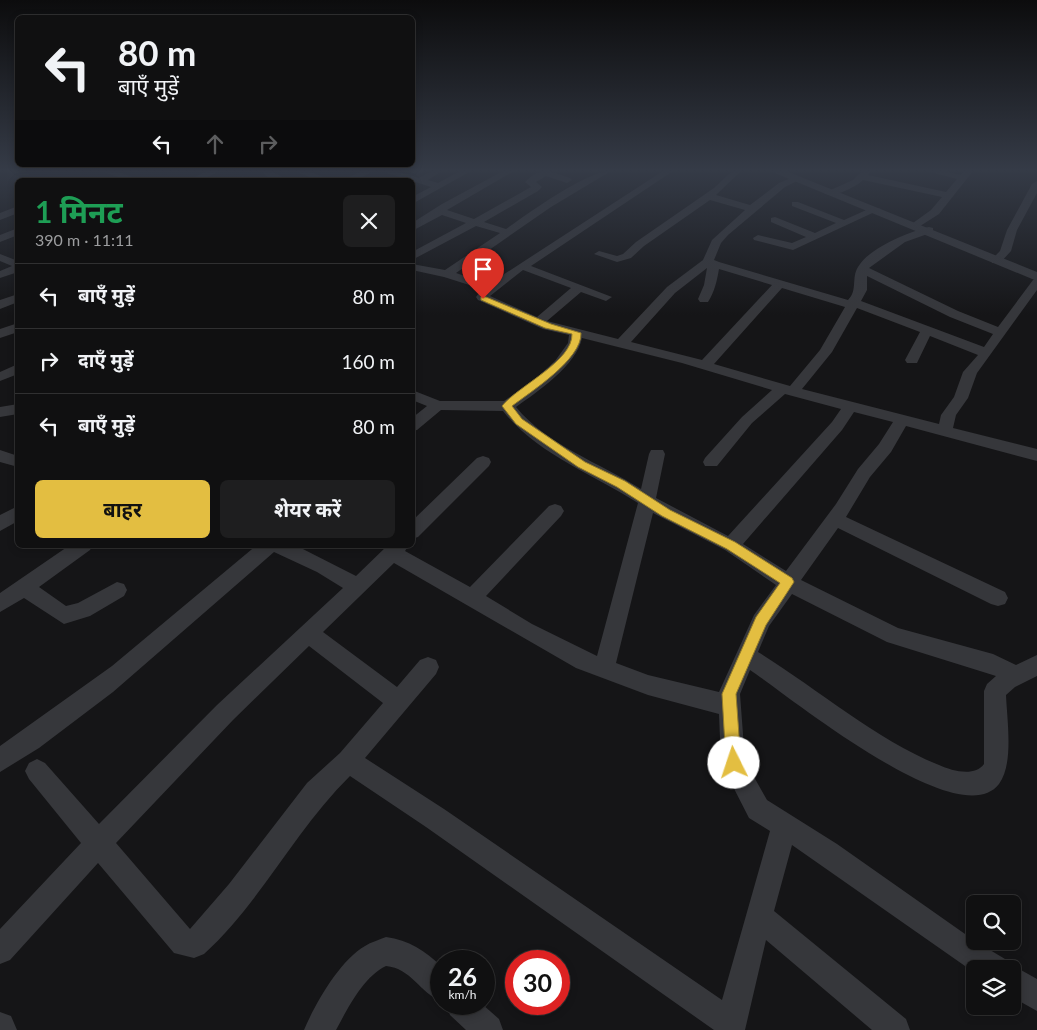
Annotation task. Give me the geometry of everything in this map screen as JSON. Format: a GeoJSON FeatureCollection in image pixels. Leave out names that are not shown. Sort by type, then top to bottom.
{"type":"FeatureCollection","features":[{"type":"Feature","properties":{"kind":"street"},"geometry":{"type":"LineString","coordinates":[[415,226],[427,219]]}},
{"type":"Feature","properties":{"kind":"street"},"geometry":{"type":"LineString","coordinates":[[465,219],[509,233]]}},
{"type":"Feature","properties":{"kind":"street"},"geometry":{"type":"LineString","coordinates":[[415,265],[479,219]]}},
{"type":"Feature","properties":{"kind":"street"},"geometry":{"type":"LineString","coordinates":[[447,274],[528,219]]}},
{"type":"Feature","properties":{"kind":"street"},"geometry":{"type":"LineString","coordinates":[[593,219],[541,256],[522,266],[490,288],[482,295],[483,299],[538,322],[576,333],[705,365],[788,390],[1037,455]]}},
{"type":"Feature","properties":{"kind":"street"},"geometry":{"type":"LineString","coordinates":[[599,254],[617,259],[627,256],[677,219]]}},
{"type":"Feature","properties":{"kind":"street"},"geometry":{"type":"LineString","coordinates":[[704,299],[710,285],[711,262],[716,242],[724,232],[740,219]]}},
{"type":"Feature","properties":{"kind":"street"},"geometry":{"type":"LineString","coordinates":[[834,219],[844,223]]}},
{"type":"Feature","properties":{"kind":"street"},"geometry":{"type":"LineString","coordinates":[[758,238],[793,247],[816,238],[853,219]]}},
{"type":"Feature","properties":{"kind":"street"},"geometry":{"type":"LineString","coordinates":[[897,219],[1037,277]]}},
{"type":"Feature","properties":{"kind":"street"},"geometry":{"type":"LineString","coordinates":[[711,462],[747,420],[788,390],[826,352],[861,290],[862,269],[869,261],[901,240],[923,229],[930,219]]}},
{"type":"Feature","properties":{"kind":"street"},"geometry":{"type":"LineString","coordinates":[[999,260],[1010,244],[1011,234],[1019,219]]}},
{"type":"Feature","properties":{"kind":"street"},"geometry":{"type":"LineString","coordinates":[[775,220],[816,238]]}},
{"type":"Feature","properties":{"kind":"street"},"geometry":{"type":"LineString","coordinates":[[0,239],[15,232]]}},
{"type":"Feature","properties":{"kind":"street"},"geometry":{"type":"LineString","coordinates":[[999,260],[1037,272]]}},
{"type":"Feature","properties":{"kind":"street"},"geometry":{"type":"LineString","coordinates":[[0,275],[12,261]]}},
{"type":"Feature","properties":{"kind":"street"},"geometry":{"type":"LineString","coordinates":[[711,262],[852,303],[986,353]]}},
{"type":"Feature","properties":{"kind":"street"},"geometry":{"type":"LineString","coordinates":[[621,344],[638,328],[671,290],[711,262]]}},
{"type":"Feature","properties":{"kind":"street"},"geometry":{"type":"LineString","coordinates":[[415,266],[490,288]]}},
{"type":"Feature","properties":{"kind":"street"},"geometry":{"type":"LineString","coordinates":[[522,266],[606,297]]}},
{"type":"Feature","properties":{"kind":"street"},"geometry":{"type":"LineString","coordinates":[[862,269],[954,314],[1000,332]]}},
{"type":"Feature","properties":{"kind":"street"},"geometry":{"type":"LineString","coordinates":[[945,430],[949,415],[961,398],[970,372],[1037,282]]}},
{"type":"Feature","properties":{"kind":"street"},"geometry":{"type":"LineString","coordinates":[[705,365],[743,326],[780,283]]}},
{"type":"Feature","properties":{"kind":"street"},"geometry":{"type":"LineString","coordinates":[[538,322],[580,288]]}},
{"type":"Feature","properties":{"kind":"street"},"geometry":{"type":"LineString","coordinates":[[0,305],[15,298]]}},
{"type":"Feature","properties":{"kind":"street"},"geometry":{"type":"LineString","coordinates":[[0,334],[15,328]]}},
{"type":"Feature","properties":{"kind":"street"},"geometry":{"type":"LineString","coordinates":[[912,360],[927,330]]}},
{"type":"Feature","properties":{"kind":"street"},"geometry":{"type":"LineString","coordinates":[[415,395],[438,405],[507,406],[561,362],[577,340],[576,333]]}},
{"type":"Feature","properties":{"kind":"street"},"geometry":{"type":"LineString","coordinates":[[0,377],[15,370]]}},
{"type":"Feature","properties":{"kind":"street"},"geometry":{"type":"LineString","coordinates":[[415,424],[438,405]]}},
{"type":"Feature","properties":{"kind":"street"},"geometry":{"type":"LineString","coordinates":[[507,406],[519,421],[581,465],[621,484],[666,513],[731,545],[787,582],[894,636],[992,664],[1015,675]]}},
{"type":"Feature","properties":{"kind":"street"},"geometry":{"type":"LineString","coordinates":[[731,545],[818,444],[837,426],[850,406]]}},
{"type":"Feature","properties":{"kind":"street"},"geometry":{"type":"LineString","coordinates":[[0,412],[15,410]]}},
{"type":"Feature","properties":{"kind":"street"},"geometry":{"type":"LineString","coordinates":[[902,419],[885,448],[864,473],[835,519],[787,582],[761,621],[729,694],[734,763],[758,809],[982,960]]}},
{"type":"Feature","properties":{"kind":"street"},"geometry":{"type":"LineString","coordinates":[[604,668],[640,534],[656,454]]}},
{"type":"Feature","properties":{"kind":"street"},"geometry":{"type":"LineString","coordinates":[[0,456],[15,461]]}},
{"type":"Feature","properties":{"kind":"street"},"geometry":{"type":"LineString","coordinates":[[415,529],[483,462]]}},
{"type":"Feature","properties":{"kind":"street"},"geometry":{"type":"LineString","coordinates":[[472,598],[555,511]]}},
{"type":"Feature","properties":{"kind":"street"},"geometry":{"type":"LineString","coordinates":[[0,524],[15,514]]}},
{"type":"Feature","properties":{"kind":"street"},"geometry":{"type":"LineString","coordinates":[[835,519],[998,598]]}},
{"type":"Feature","properties":{"kind":"street"},"geometry":{"type":"LineString","coordinates":[[0,604],[80,548]]}},
{"type":"Feature","properties":{"kind":"street"},"geometry":{"type":"LineString","coordinates":[[0,760],[41,733],[113,678],[228,578],[266,548]]}},
{"type":"Feature","properties":{"kind":"street"},"geometry":{"type":"LineString","coordinates":[[283,548],[324,567],[358,587]]}},
{"type":"Feature","properties":{"kind":"street"},"geometry":{"type":"LineString","coordinates":[[0,950],[199,737],[396,549],[524,630],[583,661],[648,685],[730,706]]}},
{"type":"Feature","properties":{"kind":"street"},"geometry":{"type":"LineString","coordinates":[[24,587],[64,615],[83,610],[117,590]]}},
{"type":"Feature","properties":{"kind":"street"},"geometry":{"type":"LineString","coordinates":[[308,633],[397,702]]}},
{"type":"Feature","properties":{"kind":"street"},"geometry":{"type":"LineString","coordinates":[[746,656],[880,745],[922,770],[967,783],[982,782],[992,775],[996,765],[995,692],[1015,675],[1037,665]]}},
{"type":"Feature","properties":{"kind":"street"},"geometry":{"type":"LineString","coordinates":[[37,771],[184,942],[194,944],[239,894],[316,792],[348,761],[428,667]]}},
{"type":"Feature","properties":{"kind":"street"},"geometry":{"type":"LineString","coordinates":[[348,761],[435,818],[730,1027],[758,916],[784,826]]}},
{"type":"Feature","properties":{"kind":"street"},"geometry":{"type":"LineString","coordinates":[[758,916],[895,1030]]}},
{"type":"Feature","properties":{"kind":"street"},"geometry":{"type":"LineString","coordinates":[[319,1030],[353,974],[377,954],[397,951],[410,958],[430,976]]}},
{"type":"Feature","properties":{"kind":"street"},"geometry":{"type":"LineString","coordinates":[[1021,986],[1037,996]]}},
{"type":"Feature","properties":{"kind":"street"},"geometry":{"type":"LineString","coordinates":[[472,1015],[488,1030]]}},
{"type":"Feature","properties":{"kind":"route"},"geometry":{"type":"LineString","coordinates":[[483,299],[548,326],[576,333],[577,340],[561,362],[538,383],[507,406],[511,414],[581,465],[621,484],[666,513],[731,545],[787,582],[761,621],[729,694],[734,763]]}}]}
